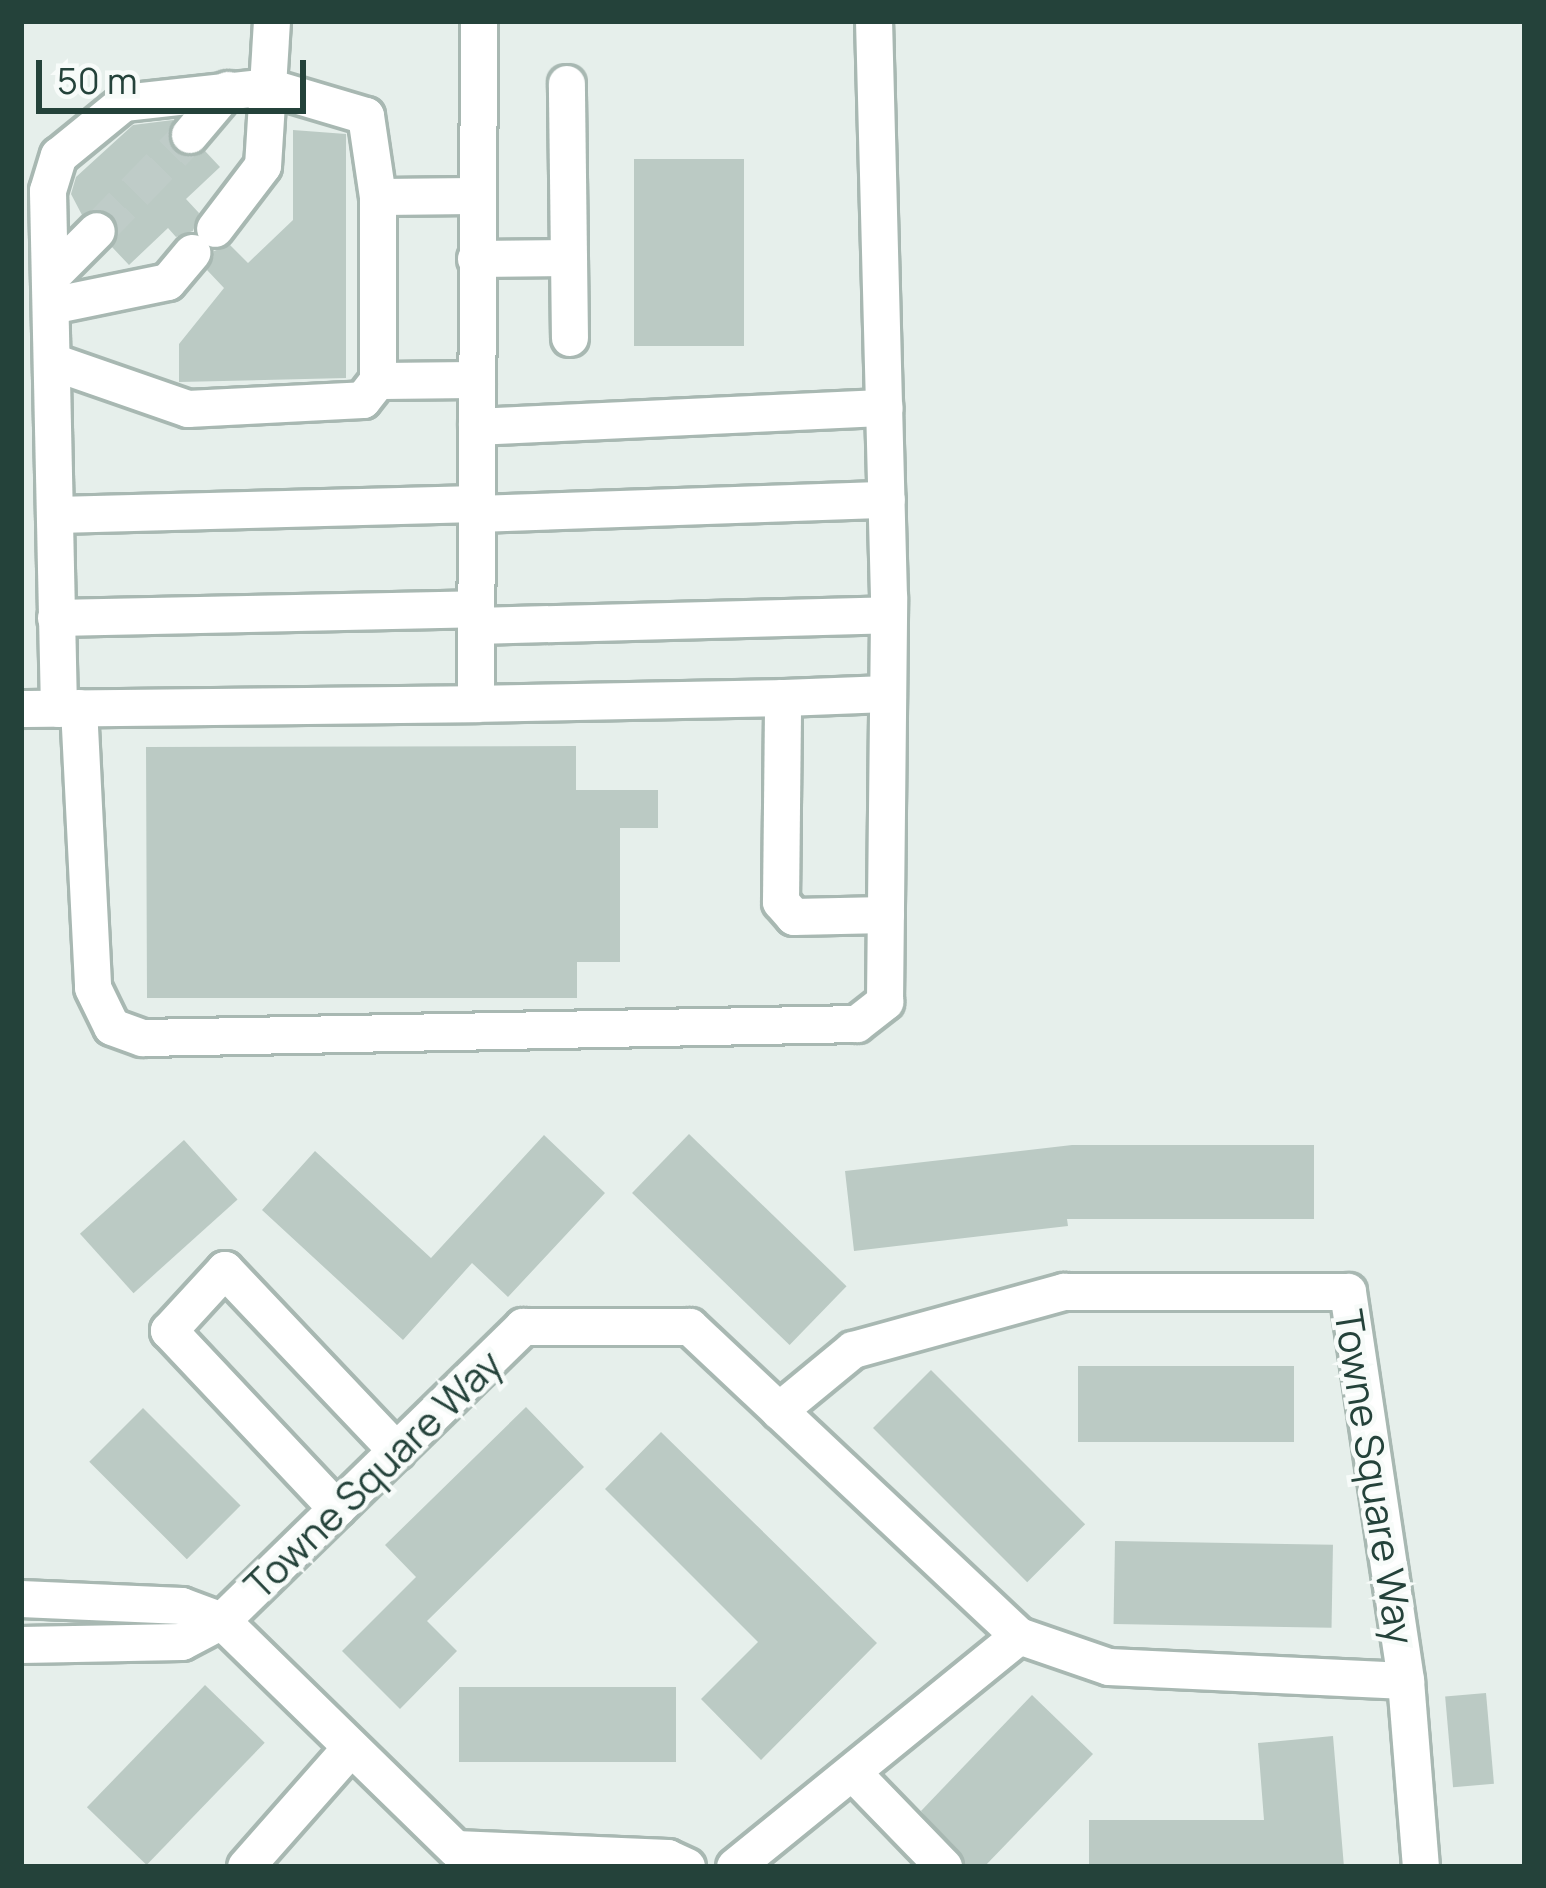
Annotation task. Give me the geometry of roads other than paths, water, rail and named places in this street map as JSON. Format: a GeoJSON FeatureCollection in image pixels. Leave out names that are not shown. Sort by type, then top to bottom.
{"type":"FeatureCollection","features":[{"type":"Feature","properties":{"kind":"street"},"geometry":{"type":"LineString","coordinates":[[45,323],[168,282],[263,166],[272,21]]}},
{"type":"Feature","properties":{"kind":"street"},"geometry":{"type":"LineString","coordinates":[[476,704],[479,21]]}},
{"type":"Feature","properties":{"kind":"street"},"geometry":{"type":"LineString","coordinates":[[45,323],[188,409],[363,400],[378,380],[378,197],[366,116],[268,87],[124,103],[59,156],[48,190],[45,323],[57,514],[56,618],[69,708],[93,988],[112,1027],[143,1038],[857,1024],[885,1003],[889,615],[874,21]]}},
{"type":"Feature","properties":{"kind":"street"},"geometry":{"type":"LineString","coordinates":[[567,84],[570,338]]}},
{"type":"Feature","properties":{"kind":"street"},"geometry":{"type":"LineString","coordinates":[[190,135],[228,90]]}},
{"type":"Feature","properties":{"kind":"street"},"geometry":{"type":"LineString","coordinates":[[378,197],[477,196]]}},
{"type":"Feature","properties":{"kind":"street"},"geometry":{"type":"LineString","coordinates":[[45,323],[98,231]]}},
{"type":"Feature","properties":{"kind":"street"},"geometry":{"type":"LineString","coordinates":[[476,259],[569,258]]}},
{"type":"Feature","properties":{"kind":"street"},"geometry":{"type":"LineString","coordinates":[[378,380],[477,380]]}},
{"type":"Feature","properties":{"kind":"street"},"geometry":{"type":"LineString","coordinates":[[477,428],[885,408]]}},
{"type":"Feature","properties":{"kind":"street"},"geometry":{"type":"LineString","coordinates":[[57,514],[886,500]]}},
{"type":"Feature","properties":{"kind":"street"},"geometry":{"type":"LineString","coordinates":[[56,618],[889,615]]}},
{"type":"Feature","properties":{"kind":"street"},"geometry":{"type":"LineString","coordinates":[[21,709],[888,694]]}},
{"type":"Feature","properties":{"kind":"street"},"geometry":{"type":"LineString","coordinates":[[783,698],[782,902],[794,917],[886,915]]}},
{"type":"Feature","properties":{"kind":"street"},"geometry":{"type":"LineString","coordinates":[[337,1509],[169,1331],[225,1270],[397,1451]]}},
{"type":"Feature","properties":{"kind":"street","name":"Towne Square Way"},"geometry":{"type":"LineString","coordinates":[[21,1645],[182,1642],[222,1621],[524,1328],[690,1328],[1019,1636],[1109,1667],[1406,1681],[1348,1292],[1064,1292],[853,1350],[779,1411]]}},
{"type":"Feature","properties":{"kind":"street","name":"Towne Square Way"},"geometry":{"type":"LineString","coordinates":[[21,1599],[182,1606],[222,1621]]}},
{"type":"Feature","properties":{"kind":"street"},"geometry":{"type":"LineString","coordinates":[[222,1621],[350,1750],[447,1858],[581,1862],[668,1858],[687,1867]]}},
{"type":"Feature","properties":{"kind":"street"},"geometry":{"type":"LineString","coordinates":[[735,1867],[1019,1636]]}},
{"type":"Feature","properties":{"kind":"street"},"geometry":{"type":"LineString","coordinates":[[1406,1681],[1421,1867]]}},
{"type":"Feature","properties":{"kind":"street"},"geometry":{"type":"LineString","coordinates":[[246,1867],[350,1750]]}},
{"type":"Feature","properties":{"kind":"street"},"geometry":{"type":"LineString","coordinates":[[853,1773],[944,1867]]}},
{"type":"Feature","properties":{"kind":"tunnel"},"geometry":{"type":"LineString","coordinates":[[97,231],[190,135]]}}]}
